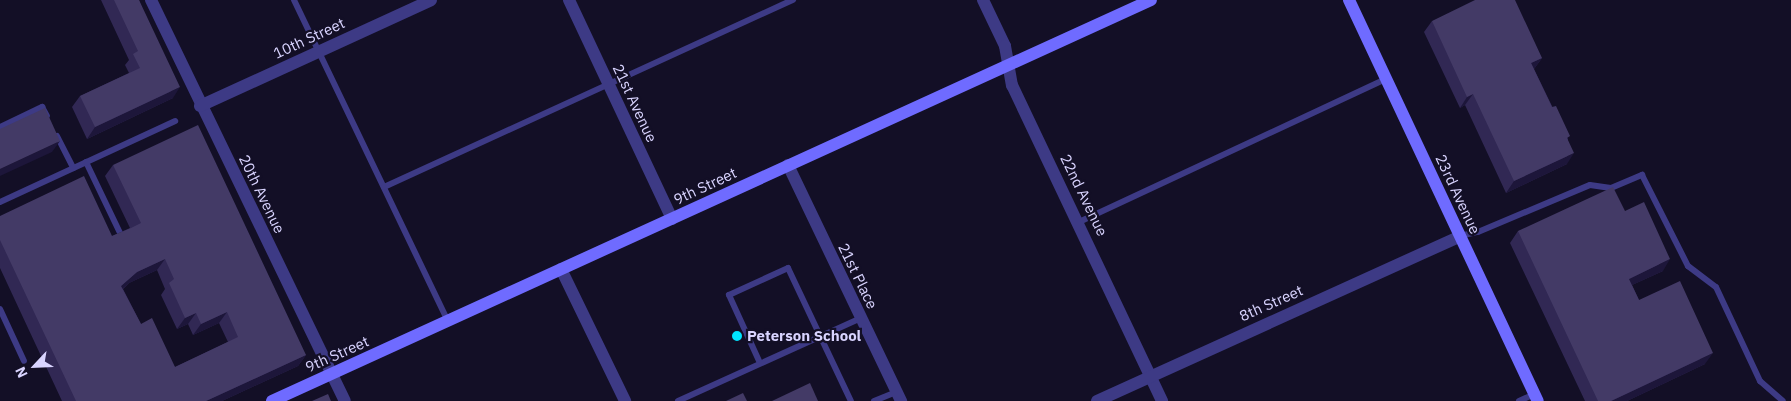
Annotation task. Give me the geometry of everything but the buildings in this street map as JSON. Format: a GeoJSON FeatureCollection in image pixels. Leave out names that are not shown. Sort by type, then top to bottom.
{"type":"FeatureCollection","features":[{"type":"Feature","properties":{"kind":"street","name":"20th Avenue"},"geometry":{"type":"LineString","coordinates":[[150,0],[200,106],[346,401]]}},
{"type":"Feature","properties":{"kind":"street","name":"10th Street"},"geometry":{"type":"LineString","coordinates":[[200,106],[432,0]]}},
{"type":"Feature","properties":{"kind":"street","name":"21st Avenue"},"geometry":{"type":"LineString","coordinates":[[569,0],[672,219]]}},
{"type":"Feature","properties":{"kind":"street","name":"22nd Avenue"},"geometry":{"type":"LineString","coordinates":[[983,0],[1005,46],[1012,85],[1079,222],[1162,401]]}},
{"type":"Feature","properties":{"kind":"street","name":"9th Street"},"geometry":{"type":"LineString","coordinates":[[272,401],[1151,0]]}},
{"type":"Feature","properties":{"kind":"street","name":"23rd Avenue"},"geometry":{"type":"LineString","coordinates":[[1348,0],[1387,78],[1536,398]]}},
{"type":"Feature","properties":{"kind":"street","name":"21st Place"},"geometry":{"type":"LineString","coordinates":[[788,165],[898,397]]}},
{"type":"Feature","properties":{"kind":"street","name":"8th Street"},"geometry":{"type":"LineString","coordinates":[[1097,401],[1460,236]]}},
{"type":"Feature","properties":{"kind":"street"},"geometry":{"type":"LineString","coordinates":[[561,269],[625,401]]}},
{"type":"Feature","properties":{"kind":"lane"},"geometry":{"type":"LineString","coordinates":[[294,0],[448,321]]}},
{"type":"Feature","properties":{"kind":"lane"},"geometry":{"type":"LineString","coordinates":[[384,187],[792,0]]}},
{"type":"Feature","properties":{"kind":"lane"},"geometry":{"type":"LineString","coordinates":[[1079,222],[1387,78]]}},
{"type":"Feature","properties":{"kind":"lane"},"geometry":{"type":"LineString","coordinates":[[0,127],[42,107],[73,168]]}},
{"type":"Feature","properties":{"kind":"lane"},"geometry":{"type":"LineString","coordinates":[[0,202],[175,121]]}},
{"type":"Feature","properties":{"kind":"lane"},"geometry":{"type":"LineString","coordinates":[[86,162],[121,235]]}},
{"type":"Feature","properties":{"kind":"lane"},"geometry":{"type":"LineString","coordinates":[[1460,236],[1478,232],[1590,185],[1611,188],[1642,175],[1688,266],[1716,287],[1760,381],[1783,401]]}},
{"type":"Feature","properties":{"kind":"lane"},"geometry":{"type":"LineString","coordinates":[[760,363],[729,295],[788,268],[851,401]]}},
{"type":"Feature","properties":{"kind":"lane"},"geometry":{"type":"LineString","coordinates":[[0,309],[24,360]]}},
{"type":"Feature","properties":{"kind":"lane"},"geometry":{"type":"LineString","coordinates":[[678,401],[861,318]]}},
{"type":"Feature","properties":{"kind":"lane"},"geometry":{"type":"LineString","coordinates":[[874,401],[898,397]]}},
{"type":"Feature","properties":{"kind":"lane"},"geometry":{"type":"LineString","coordinates":[[1519,401],[1536,398]]}},
{"type":"Feature","properties":{"kind":"place","name":"Peterson School"},"geometry":{"type":"Point","coordinates":[737,336]}}]}
